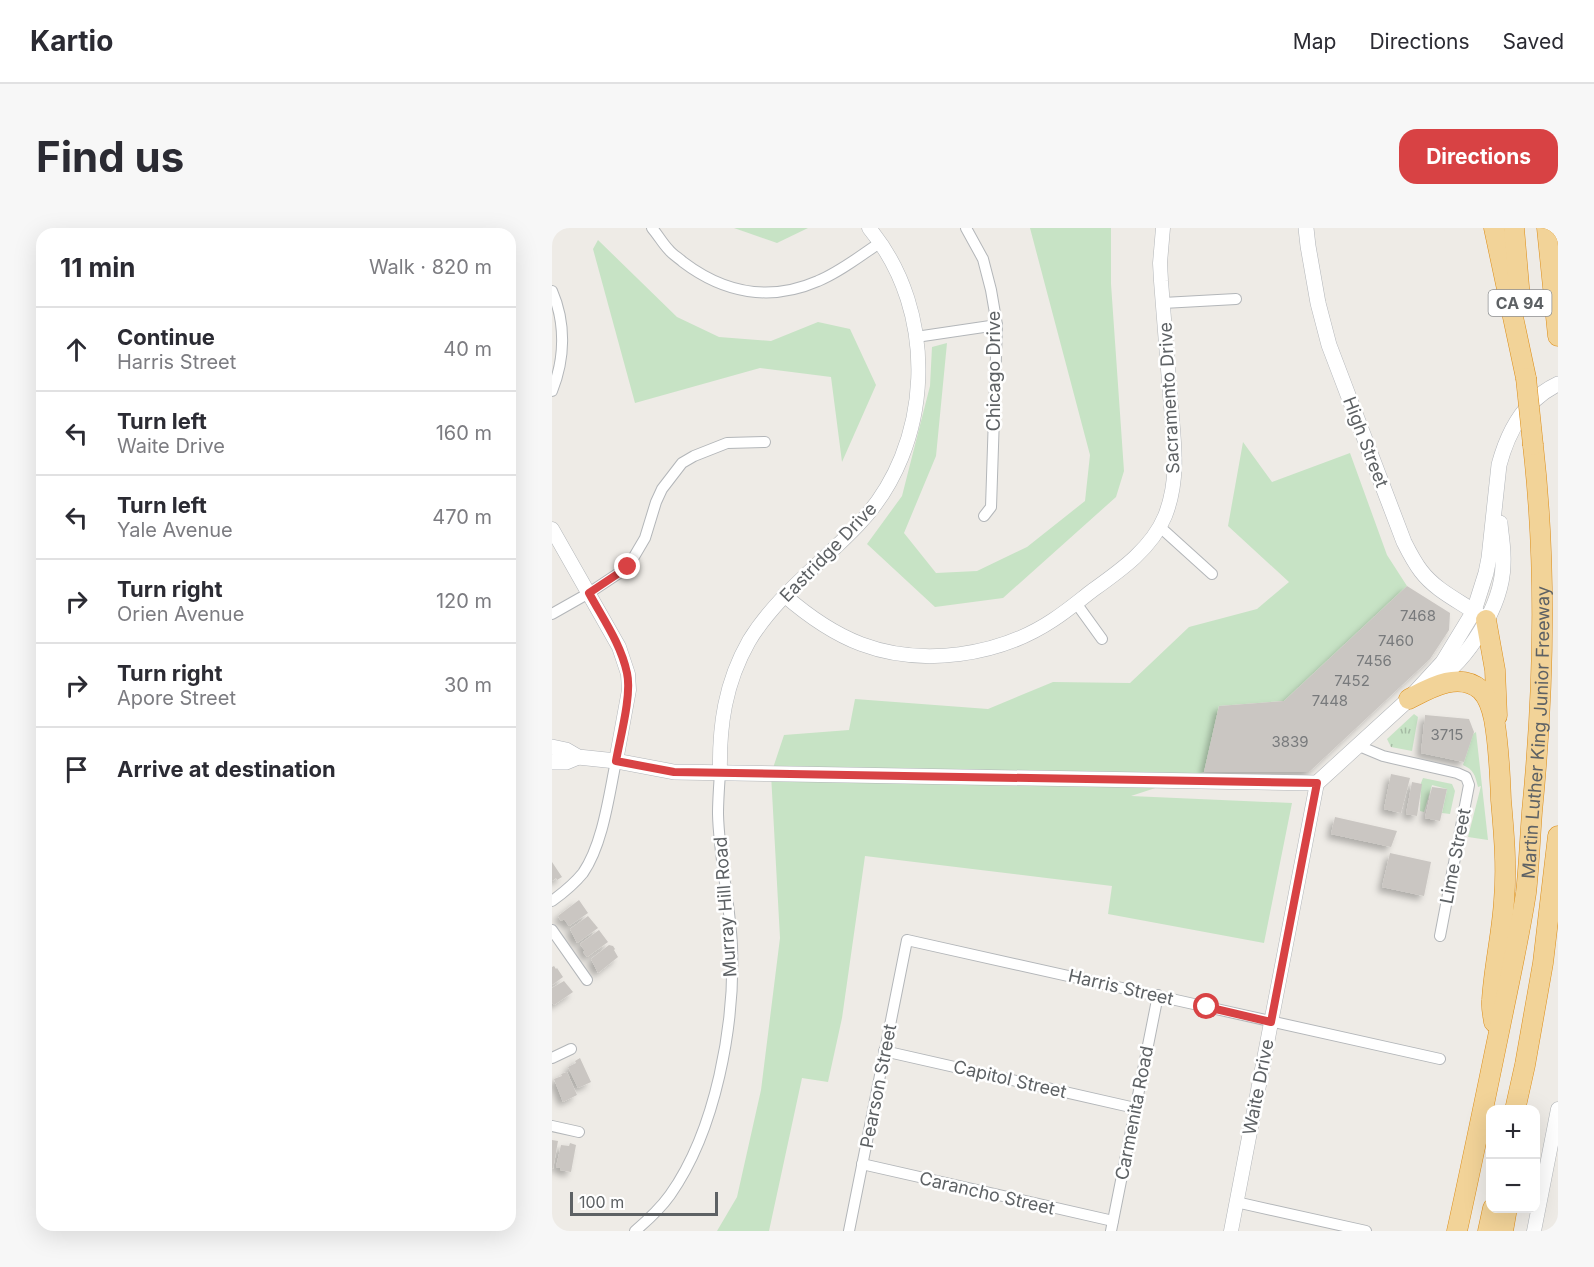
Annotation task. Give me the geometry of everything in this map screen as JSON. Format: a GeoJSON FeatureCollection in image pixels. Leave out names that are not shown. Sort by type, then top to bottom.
{"type":"FeatureCollection","features":[{"type":"Feature","properties":{"kind":"highway"},"geometry":{"type":"LineString","coordinates":[[1494,228],[1526,378]]}},
{"type":"Feature","properties":{"kind":"highway","name":"Martin Luther King Junior Freeway"},"geometry":{"type":"LineString","coordinates":[[1457,1231],[1518,940],[1526,891],[1538,748],[1542,649],[1542,561],[1538,483],[1526,378],[1514,228]]}},
{"type":"Feature","properties":{"kind":"highway","name":"CA 94"},"geometry":{"type":"LineString","coordinates":[[1547,228],[1558,336]]}},
{"type":"Feature","properties":{"kind":"highway"},"geometry":{"type":"LineString","coordinates":[[1480,616],[1495,670],[1505,854],[1502,934],[1492,1002],[1497,1045]]}},
{"type":"Feature","properties":{"kind":"highway"},"geometry":{"type":"LineString","coordinates":[[1409,699],[1446,682],[1460,681],[1472,684],[1482,691],[1489,702],[1494,718],[1498,749]]}},
{"type":"Feature","properties":{"kind":"highway","name":"Martin Luther King Junior Freeway"},"geometry":{"type":"LineString","coordinates":[[1516,1105],[1544,963],[1558,836]]}},
{"type":"Feature","properties":{"kind":"highway"},"geometry":{"type":"LineString","coordinates":[[1446,1231],[1482,1118]]}},
{"type":"Feature","properties":{"kind":"highway"},"geometry":{"type":"LineString","coordinates":[[1488,1231],[1492,1213]]}},
{"type":"Feature","properties":{"kind":"highway"},"geometry":{"type":"LineString","coordinates":[[1503,1231],[1506,1213]]}},
{"type":"Feature","properties":{"kind":"main road","name":"High Street"},"geometry":{"type":"LineString","coordinates":[[1306,228],[1318,303],[1329,345],[1404,542],[1421,572],[1433,584],[1480,616]]}},
{"type":"Feature","properties":{"kind":"main road"},"geometry":{"type":"LineString","coordinates":[[552,747],[566,750],[579,757],[616,761],[674,772],[1317,783],[1409,699],[1480,616],[1501,581],[1503,565],[1497,481],[1504,448],[1512,429],[1531,403],[1542,392],[1558,384]]}},
{"type":"Feature","properties":{"kind":"main road"},"geometry":{"type":"LineString","coordinates":[[552,762],[566,762],[579,757]]}},
{"type":"Feature","properties":{"kind":"street"},"geometry":{"type":"LineString","coordinates":[[652,228],[668,250],[714,282],[737,290],[765,292],[792,290],[830,276],[881,242]]}},
{"type":"Feature","properties":{"kind":"street","name":"Eastridge Drive"},"geometry":{"type":"LineString","coordinates":[[720,773],[720,739],[724,707],[731,682],[749,641],[784,595],[859,524],[879,498],[896,470],[909,439],[916,407],[919,375],[916,337],[908,299],[893,264],[881,242],[869,228]]}},
{"type":"Feature","properties":{"kind":"street","name":"Chicago Drive"},"geometry":{"type":"LineString","coordinates":[[966,228],[982,259],[991,290],[997,325],[991,507],[984,516]]}},
{"type":"Feature","properties":{"kind":"street","name":"Sacramento Drive"},"geometry":{"type":"LineString","coordinates":[[784,595],[807,615],[860,644],[879,650],[938,657],[1006,643],[1053,620],[1124,567],[1142,550],[1160,527],[1169,504],[1176,466],[1160,263],[1163,228]]}},
{"type":"Feature","properties":{"kind":"street"},"geometry":{"type":"LineString","coordinates":[[552,291],[562,338],[561,361],[552,391]]}},
{"type":"Feature","properties":{"kind":"street"},"geometry":{"type":"LineString","coordinates":[[1163,303],[1236,299]]}},
{"type":"Feature","properties":{"kind":"street"},"geometry":{"type":"LineString","coordinates":[[916,337],[997,325]]}},
{"type":"Feature","properties":{"kind":"street"},"geometry":{"type":"LineString","coordinates":[[552,614],[628,567],[645,538],[662,489],[682,464],[694,456],[727,443],[765,442]]}},
{"type":"Feature","properties":{"kind":"street"},"geometry":{"type":"LineString","coordinates":[[1160,527],[1212,574]]}},
{"type":"Feature","properties":{"kind":"street"},"geometry":{"type":"LineString","coordinates":[[552,529],[619,647],[628,674],[629,690],[599,840],[584,871],[572,885],[552,901]]}},
{"type":"Feature","properties":{"kind":"street"},"geometry":{"type":"LineString","coordinates":[[1076,603],[1102,639]]}},
{"type":"Feature","properties":{"kind":"street","name":"Lime Street"},"geometry":{"type":"LineString","coordinates":[[1359,746],[1383,756],[1466,777],[1469,785],[1440,936]]}},
{"type":"Feature","properties":{"kind":"street","name":"Murray Hill Road"},"geometry":{"type":"LineString","coordinates":[[635,1231],[670,1195],[694,1155],[713,1100],[722,1065],[730,1009],[732,947],[718,815],[720,773]]}},
{"type":"Feature","properties":{"kind":"street","name":"Waite Drive"},"geometry":{"type":"LineString","coordinates":[[1231,1231],[1317,783]]}},
{"type":"Feature","properties":{"kind":"street"},"geometry":{"type":"LineString","coordinates":[[552,930],[587,980]]}},
{"type":"Feature","properties":{"kind":"street","name":"Harris Street"},"geometry":{"type":"LineString","coordinates":[[907,940],[1440,1059]]}},
{"type":"Feature","properties":{"kind":"street","name":"Pearson Street"},"geometry":{"type":"LineString","coordinates":[[849,1231],[907,940]]}},
{"type":"Feature","properties":{"kind":"street","name":"Carmenita Road"},"geometry":{"type":"LineString","coordinates":[[1112,1226],[1158,995]]}},
{"type":"Feature","properties":{"kind":"street"},"geometry":{"type":"LineString","coordinates":[[552,1058],[572,1049]]}},
{"type":"Feature","properties":{"kind":"street","name":"Capitol Street"},"geometry":{"type":"LineString","coordinates":[[884,1051],[1135,1108]]}},
{"type":"Feature","properties":{"kind":"street"},"geometry":{"type":"LineString","coordinates":[[1534,1231],[1558,1109]]}},
{"type":"Feature","properties":{"kind":"street"},"geometry":{"type":"LineString","coordinates":[[552,1126],[579,1131]]}},
{"type":"Feature","properties":{"kind":"street","name":"Carancho Street"},"geometry":{"type":"LineString","coordinates":[[862,1164],[1112,1226]]}},
{"type":"Feature","properties":{"kind":"street"},"geometry":{"type":"LineString","coordinates":[[1236,1202],[1366,1231]]}},
{"type":"Feature","properties":{"kind":"green space"},"geometry":{"type":"Polygon","coordinates":[[[734,228],[808,228],[777,243],[734,228]]]}},
{"type":"Feature","properties":{"kind":"green space"},"geometry":{"type":"Polygon","coordinates":[[[1030,228],[1111,228],[1111,284],[1124,471],[1116,497],[1003,598],[935,607],[867,544],[902,496],[930,386],[932,347],[947,343],[936,456],[904,533],[936,573],[977,571],[1027,547],[1085,501],[1090,455],[1030,228]]]}},
{"type":"Feature","properties":{"kind":"green space"},"geometry":{"type":"Polygon","coordinates":[[[598,240],[677,317],[719,337],[771,341],[818,322],[850,329],[876,385],[842,462],[831,377],[760,368],[635,403],[593,249],[598,240]]]}},
{"type":"Feature","properties":{"kind":"green space"},"geometry":{"type":"Polygon","coordinates":[[[1243,442],[1272,482],[1350,453],[1387,555],[1407,586],[1284,701],[1219,706],[1204,772],[1131,796],[1292,803],[1264,943],[1108,914],[1112,886],[865,856],[842,1018],[828,1082],[802,1078],[769,1231],[717,1231],[737,1197],[761,1090],[780,938],[771,774],[784,735],[849,730],[855,699],[988,709],[1053,682],[1130,683],[1189,627],[1257,609],[1289,582],[1228,526],[1243,442]]]}},
{"type":"Feature","properties":{"kind":"green space"},"geometry":{"type":"Polygon","coordinates":[[[1414,714],[1418,717],[1412,751],[1391,747],[1387,739],[1414,714]]]}},
{"type":"Feature","properties":{"kind":"green space"},"geometry":{"type":"Polygon","coordinates":[[[1476,732],[1488,840],[1468,837],[1481,786],[1478,787],[1474,773],[1463,765],[1473,734],[1476,732]]]}},
{"type":"Feature","properties":{"kind":"green space"},"geometry":{"type":"Polygon","coordinates":[[[1423,778],[1452,784],[1455,791],[1450,814],[1442,813],[1447,789],[1432,785],[1424,812],[1420,811],[1423,778]]]}},
{"type":"Feature","properties":{"kind":"building"},"geometry":{"type":"Polygon","coordinates":[[[1407,586],[1450,613],[1449,630],[1430,659],[1309,772],[1204,772],[1219,706],[1284,701],[1407,586]]]}},
{"type":"Feature","properties":{"kind":"building"},"geometry":{"type":"Polygon","coordinates":[[[1425,715],[1469,719],[1474,732],[1464,762],[1421,753],[1425,715]]]}},
{"type":"Feature","properties":{"kind":"building"},"geometry":{"type":"Polygon","coordinates":[[[1391,774],[1410,778],[1401,813],[1384,809],[1391,774]]]}},
{"type":"Feature","properties":{"kind":"building"},"geometry":{"type":"Polygon","coordinates":[[[1412,782],[1422,784],[1417,816],[1406,814],[1412,782]]]}},
{"type":"Feature","properties":{"kind":"building"},"geometry":{"type":"Polygon","coordinates":[[[1432,787],[1447,789],[1440,821],[1425,818],[1432,787]]]}},
{"type":"Feature","properties":{"kind":"building"},"geometry":{"type":"Polygon","coordinates":[[[1335,817],[1397,831],[1391,847],[1331,834],[1335,817]]]}},
{"type":"Feature","properties":{"kind":"building"},"geometry":{"type":"Polygon","coordinates":[[[1390,853],[1431,862],[1424,896],[1382,887],[1390,853]]]}},
{"type":"Feature","properties":{"kind":"building"},"geometry":{"type":"Polygon","coordinates":[[[552,862],[562,877],[552,881],[552,862]]]}},
{"type":"Feature","properties":{"kind":"building"},"geometry":{"type":"Polygon","coordinates":[[[579,900],[588,913],[569,926],[564,919],[561,921],[558,916],[579,900]]]}},
{"type":"Feature","properties":{"kind":"building"},"geometry":{"type":"Polygon","coordinates":[[[588,916],[598,928],[577,943],[570,929],[588,916]]]}},
{"type":"Feature","properties":{"kind":"building"},"geometry":{"type":"Polygon","coordinates":[[[599,930],[608,942],[587,957],[580,944],[599,930]]]}},
{"type":"Feature","properties":{"kind":"building"},"geometry":{"type":"Polygon","coordinates":[[[609,945],[613,946],[618,957],[598,973],[591,959],[609,945]]]}},
{"type":"Feature","properties":{"kind":"building"},"geometry":{"type":"Polygon","coordinates":[[[554,966],[563,977],[552,985],[552,967],[554,966]]]}},
{"type":"Feature","properties":{"kind":"building"},"geometry":{"type":"Polygon","coordinates":[[[564,981],[573,992],[554,1005],[552,988],[564,981]]]}},
{"type":"Feature","properties":{"kind":"building"},"geometry":{"type":"Polygon","coordinates":[[[580,1058],[591,1082],[578,1088],[568,1067],[580,1058]]]}},
{"type":"Feature","properties":{"kind":"building"},"geometry":{"type":"Polygon","coordinates":[[[567,1072],[577,1095],[563,1102],[554,1079],[567,1072]]]}},
{"type":"Feature","properties":{"kind":"building"},"geometry":{"type":"Polygon","coordinates":[[[552,1140],[558,1141],[553,1169],[552,1168],[552,1140]]]}},
{"type":"Feature","properties":{"kind":"building"},"geometry":{"type":"Polygon","coordinates":[[[570,1143],[576,1145],[571,1172],[556,1167],[561,1145],[569,1146],[570,1143]]]}},
{"type":"Feature","properties":{"kind":"route"},"geometry":{"type":"LineString","coordinates":[[628,567],[589,593],[619,647],[628,674],[629,690],[616,761],[674,772],[1317,783],[1271,1022],[1207,1007]]}}]}
